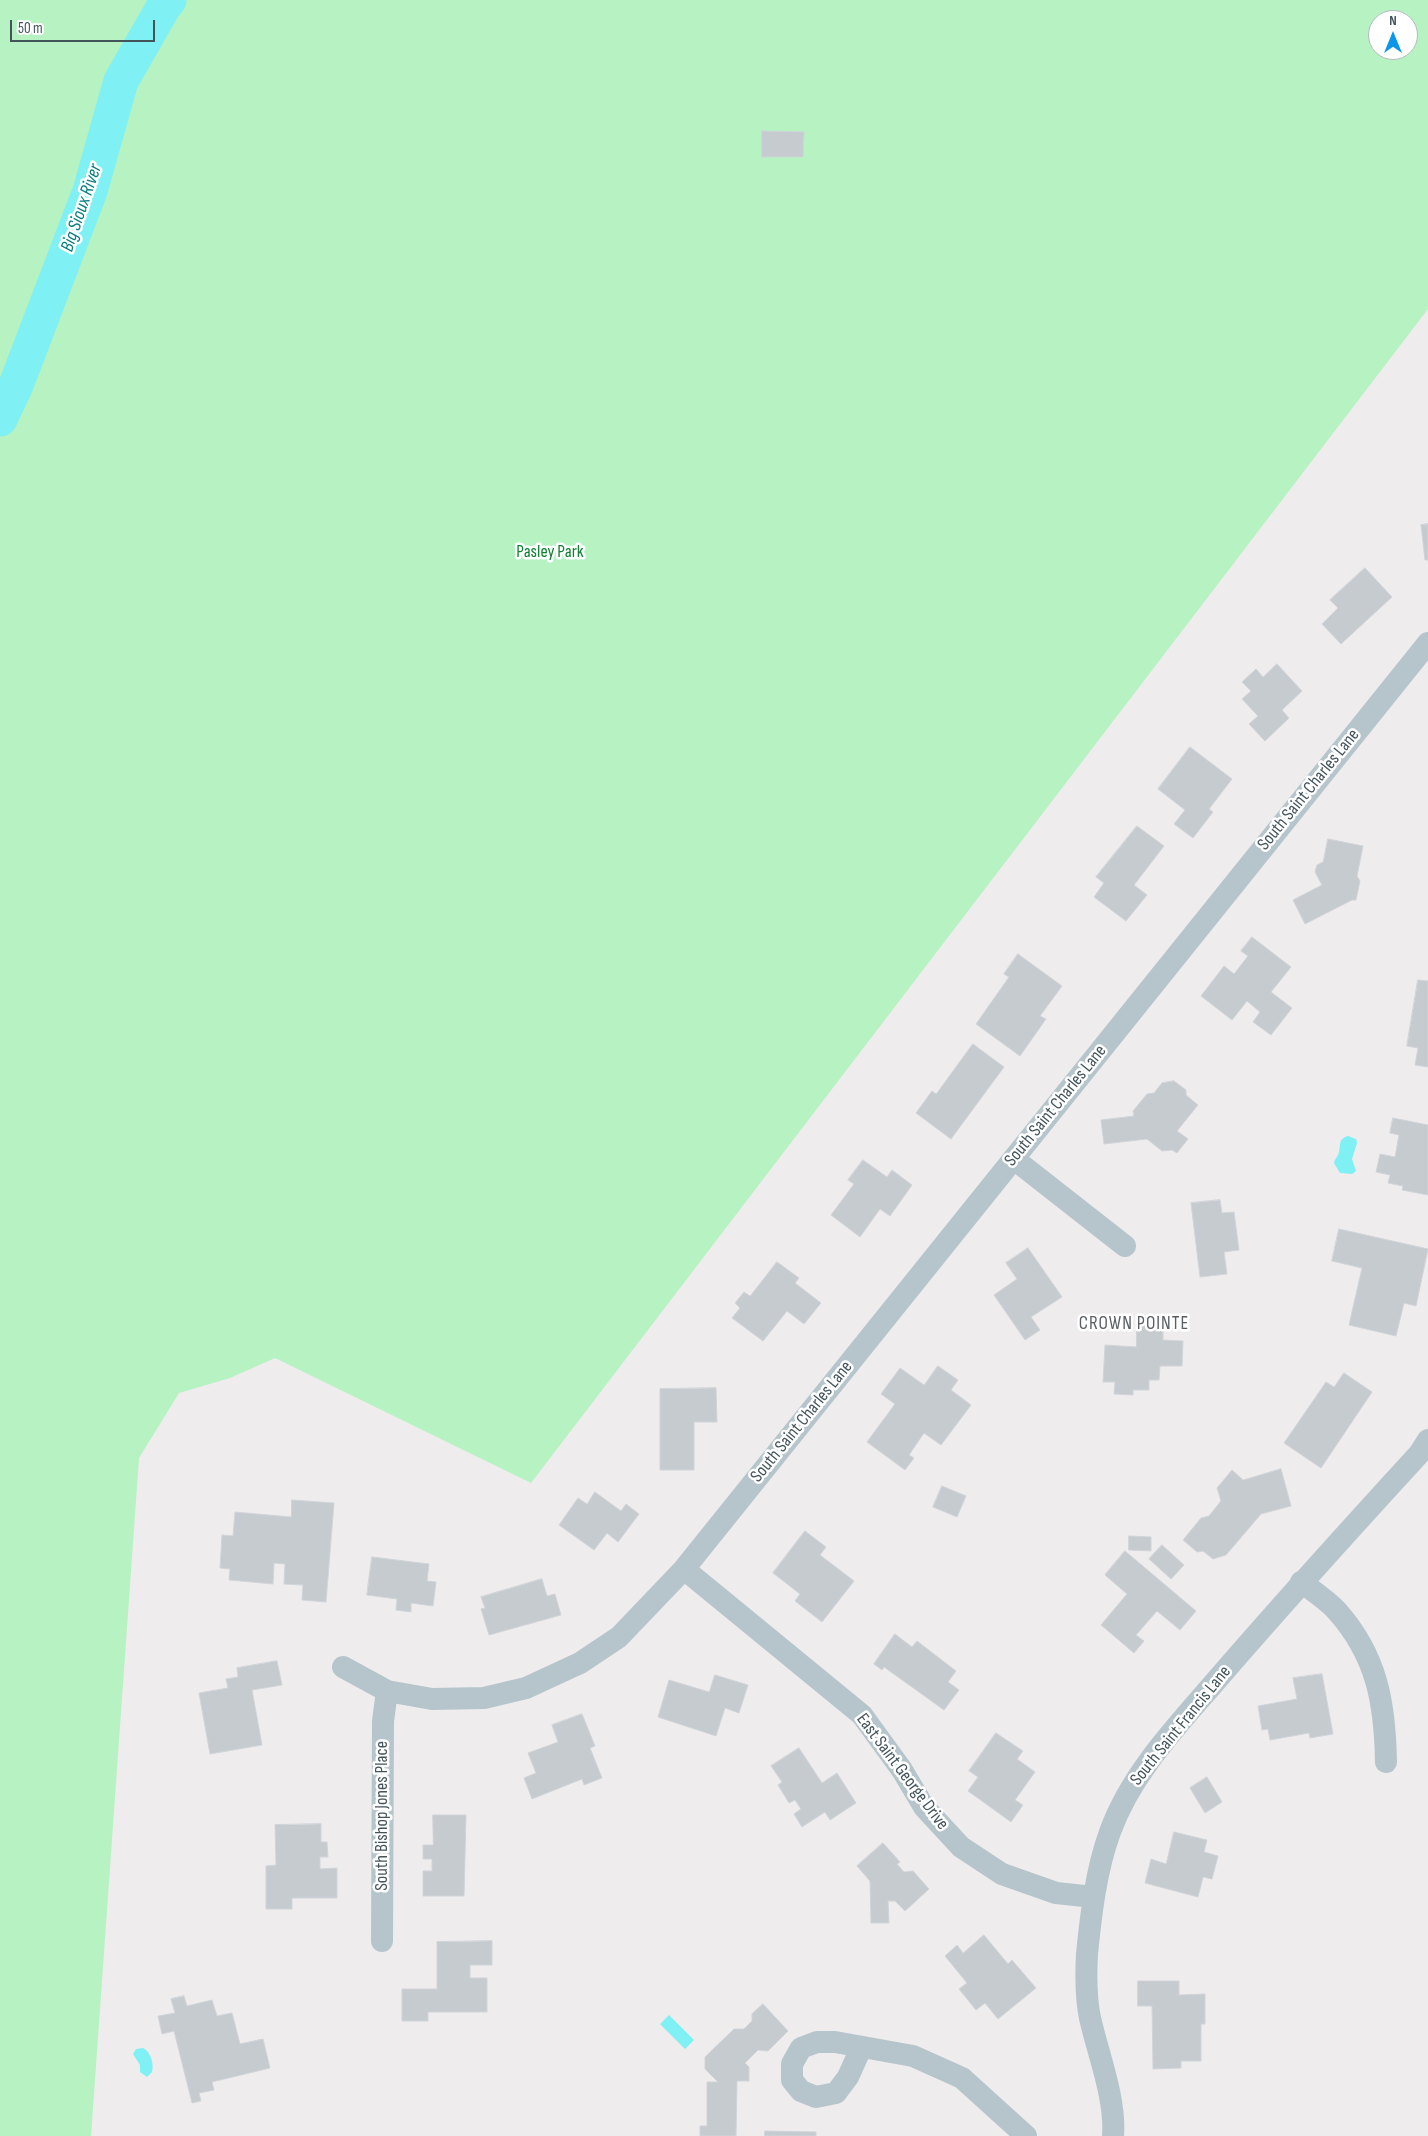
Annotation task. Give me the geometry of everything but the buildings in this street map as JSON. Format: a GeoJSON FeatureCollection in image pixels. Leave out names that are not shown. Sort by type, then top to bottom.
{"type":"FeatureCollection","features":[{"type":"Feature","properties":{"kind":"street","name":"South Saint Charles Lane"},"geometry":{"type":"LineString","coordinates":[[343,1667],[387,1691],[432,1699],[484,1698],[526,1688],[580,1663],[619,1637],[684,1569],[1428,643]]}},
{"type":"Feature","properties":{"kind":"street"},"geometry":{"type":"LineString","coordinates":[[1014,1159],[1124,1246]]}},
{"type":"Feature","properties":{"kind":"street","name":"South Saint Francis Lane"},"geometry":{"type":"LineString","coordinates":[[1113,2136],[1114,2125],[1104,2070],[1089,2016],[1087,1957],[1094,1897],[1110,1832],[1134,1783],[1165,1741],[1301,1582],[1419,1454],[1428,1440]]}},
{"type":"Feature","properties":{"kind":"street","name":"East Saint George Drive"},"geometry":{"type":"LineString","coordinates":[[684,1569],[862,1714],[902,1770],[924,1807],[961,1847],[1002,1874],[1056,1893],[1094,1897]]}},
{"type":"Feature","properties":{"kind":"street"},"geometry":{"type":"LineString","coordinates":[[1301,1582],[1336,1610],[1359,1638],[1377,1679],[1385,1722],[1386,1762]]}},
{"type":"Feature","properties":{"kind":"street","name":"South Bishop Jones Place"},"geometry":{"type":"LineString","coordinates":[[382,1940],[383,1721],[387,1691]]}},
{"type":"Feature","properties":{"kind":"street"},"geometry":{"type":"LineString","coordinates":[[861,2048],[913,2056],[951,2072],[962,2078],[1026,2136]]}},
{"type":"Feature","properties":{"kind":"green space","name":"Pasley Park"},"geometry":{"type":"Polygon","coordinates":[[[0,0],[1428,0],[1428,309],[531,1483],[275,1358],[230,1378],[179,1393],[139,1458],[91,2136],[0,2136],[0,0]]]}},
{"type":"Feature","properties":{"kind":"water"},"geometry":{"type":"Polygon","coordinates":[[[1348,1136],[1356,1139],[1357,1143],[1352,1159],[1356,1171],[1352,1174],[1340,1173],[1334,1163],[1339,1154],[1341,1140],[1348,1136]]]}},
{"type":"Feature","properties":{"kind":"water"},"geometry":{"type":"Polygon","coordinates":[[[669,2015],[694,2040],[685,2049],[660,2024],[669,2015]]]}},
{"type":"Feature","properties":{"kind":"water"},"geometry":{"type":"Polygon","coordinates":[[[143,2048],[150,2055],[153,2069],[147,2077],[140,2072],[140,2065],[133,2054],[136,2049],[143,2048]]]}},
{"type":"Feature","properties":{"kind":"waterway","name":"Big Sioux River"},"geometry":{"type":"LineString","coordinates":[[0,419],[16,385],[90,191],[121,81],[169,0]]}},
{"type":"Feature","properties":{"kind":"district","name":"CROWN POINTE"},"geometry":{"type":"Point","coordinates":[1134,1324]}}]}
